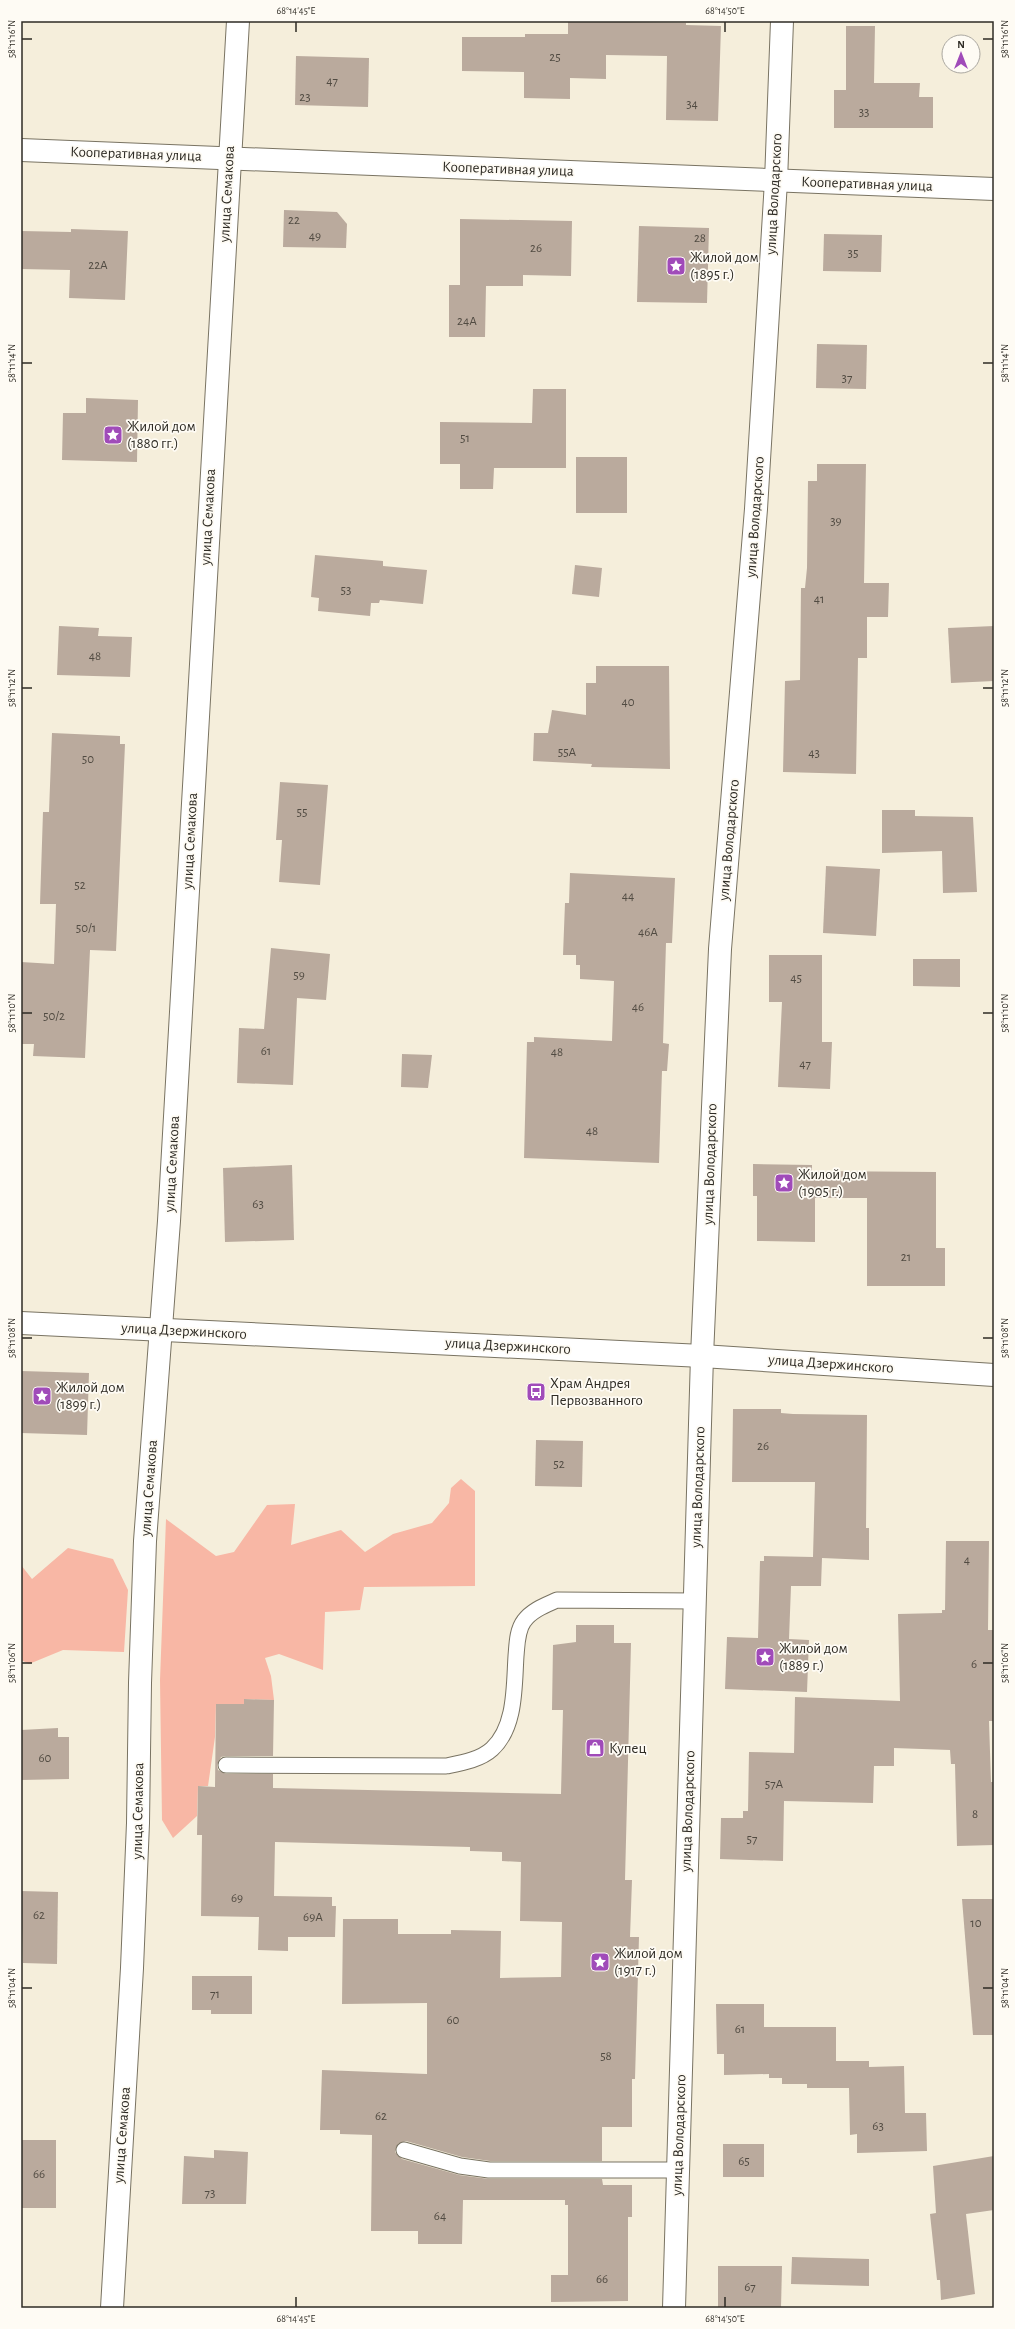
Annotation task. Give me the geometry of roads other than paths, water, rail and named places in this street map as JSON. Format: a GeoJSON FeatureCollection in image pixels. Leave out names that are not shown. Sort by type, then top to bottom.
{"type":"FeatureCollection","features":[{"type":"Feature","properties":{"kind":"street","name":"улица Семакова"},"geometry":{"type":"LineString","coordinates":[[112,2308],[132,1968],[138,1822],[140,1683],[145,1541],[169,1214],[228,158],[238,21]]}},
{"type":"Feature","properties":{"kind":"street","name":"улица Володарского"},"geometry":{"type":"LineString","coordinates":[[674,2308],[702,1356],[720,950],[756,509],[776,180],[782,21]]}},
{"type":"Feature","properties":{"kind":"street","name":"Кооперативная улица"},"geometry":{"type":"LineString","coordinates":[[21,150],[994,189]]}},
{"type":"Feature","properties":{"kind":"street","name":"улица Дзержинского"},"geometry":{"type":"LineString","coordinates":[[21,1323],[702,1356],[994,1375]]}},
{"type":"Feature","properties":{"kind":"lane"},"geometry":{"type":"LineString","coordinates":[[226,1765],[446,1766],[470,1760],[492,1749],[503,1732],[512,1711],[518,1637],[524,1621],[537,1608],[558,1600],[695,1602]]}},
{"type":"Feature","properties":{"kind":"lane"},"geometry":{"type":"LineString","coordinates":[[404,2150],[460,2166],[489,2170],[678,2170]]}},
{"type":"Feature","properties":{"kind":"place","name":"Жилой дом (1895 г.)"},"geometry":{"type":"Point","coordinates":[676,266]}},
{"type":"Feature","properties":{"kind":"place","name":"Жилой дом (1880 гг.)"},"geometry":{"type":"Point","coordinates":[113,435]}},
{"type":"Feature","properties":{"kind":"place","name":"Жилой дом (1905 г.)"},"geometry":{"type":"Point","coordinates":[784,1183]}},
{"type":"Feature","properties":{"kind":"place","name":"Храм Андрея Первозванного"},"geometry":{"type":"Point","coordinates":[536,1392]}},
{"type":"Feature","properties":{"kind":"place","name":"Жилой дом (1899 г.)"},"geometry":{"type":"Point","coordinates":[42,1396]}},
{"type":"Feature","properties":{"kind":"place","name":"Жилой дом (1889 г.)"},"geometry":{"type":"Point","coordinates":[765,1657]}},
{"type":"Feature","properties":{"kind":"place","name":"Купец"},"geometry":{"type":"Point","coordinates":[595,1748]}},
{"type":"Feature","properties":{"kind":"place","name":"Жилой дом (1917 г.)"},"geometry":{"type":"Point","coordinates":[600,1962]}}]}
